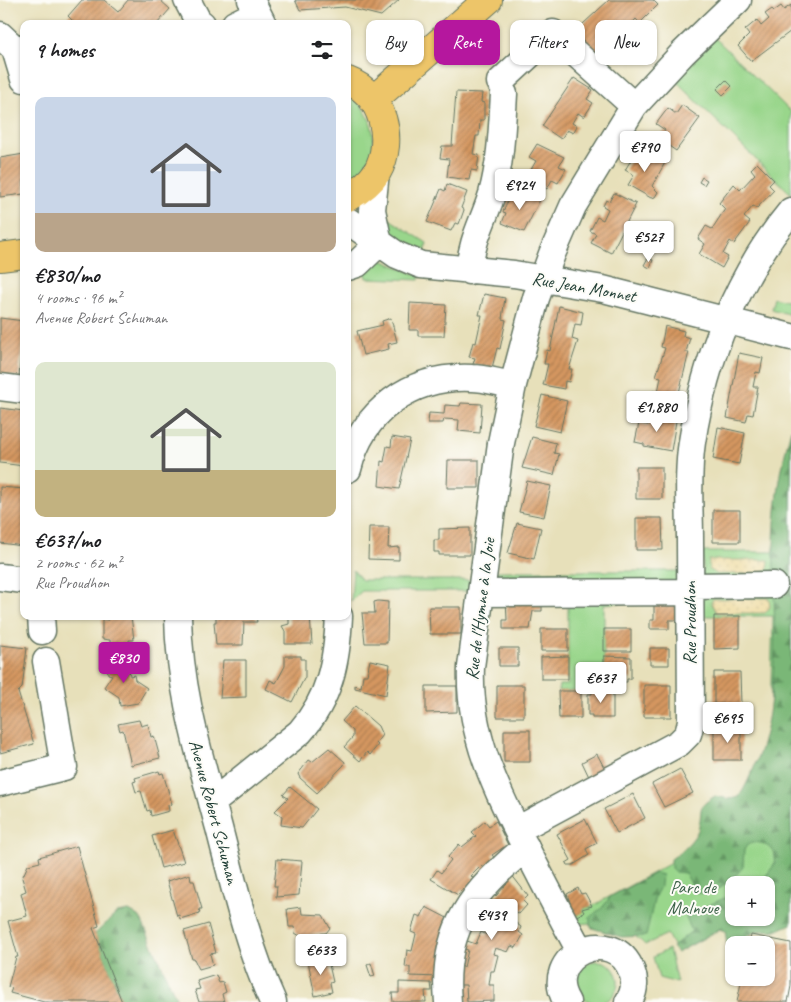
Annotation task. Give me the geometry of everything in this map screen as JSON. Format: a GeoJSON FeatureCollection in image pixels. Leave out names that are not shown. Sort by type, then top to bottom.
{"type":"FeatureCollection","features":[{"type":"Feature","properties":{"kind":"main road"},"geometry":{"type":"LineString","coordinates":[[373,100],[488,0]]}},
{"type":"Feature","properties":{"kind":"main road"},"geometry":{"type":"LineString","coordinates":[[351,82],[373,100],[382,117],[386,136],[384,155],[376,172],[364,186],[351,195]]}},
{"type":"Feature","properties":{"kind":"main road"},"geometry":{"type":"LineString","coordinates":[[0,256],[20,254]]}},
{"type":"Feature","properties":{"kind":"street"},"geometry":{"type":"LineString","coordinates":[[187,0],[197,20]]}},
{"type":"Feature","properties":{"kind":"street","name":"Rue de l'Hymne à la Joie"},"geometry":{"type":"LineString","coordinates":[[580,951],[503,805],[486,764],[471,701],[471,668],[501,443],[513,385],[543,279],[572,206],[634,106],[683,53],[738,0]]}},
{"type":"Feature","properties":{"kind":"street"},"geometry":{"type":"LineString","coordinates":[[469,271],[471,248],[492,194],[496,170],[502,88],[553,33],[634,106]]}},
{"type":"Feature","properties":{"kind":"street"},"geometry":{"type":"LineString","coordinates":[[0,35],[15,49],[20,66]]}},
{"type":"Feature","properties":{"kind":"street"},"geometry":{"type":"LineString","coordinates":[[351,266],[358,264],[379,243],[372,210],[376,172]]}},
{"type":"Feature","properties":{"kind":"street","name":"Rue Proudhon"},"geometry":{"type":"LineString","coordinates":[[448,1002],[449,961],[456,933],[464,912],[521,838],[685,738],[691,722],[689,471],[692,442],[709,365],[727,319],[745,279],[791,212]]}},
{"type":"Feature","properties":{"kind":"street","name":"Rue Jean Monnet"},"geometry":{"type":"LineString","coordinates":[[351,224],[397,255],[421,265],[543,279],[603,289],[727,319],[791,337]]}},
{"type":"Feature","properties":{"kind":"street"},"geometry":{"type":"LineString","coordinates":[[351,456],[367,423],[388,403],[414,387],[443,379],[472,378],[513,385]]}},
{"type":"Feature","properties":{"kind":"street"},"geometry":{"type":"LineString","coordinates":[[0,387],[20,390]]}},
{"type":"Feature","properties":{"kind":"street"},"geometry":{"type":"LineString","coordinates":[[0,577],[20,580]]}},
{"type":"Feature","properties":{"kind":"street"},"geometry":{"type":"LineString","coordinates":[[481,592],[690,589],[774,585]]}},
{"type":"Feature","properties":{"kind":"street","name":"Avenue Robert Schuman"},"geometry":{"type":"LineString","coordinates":[[178,620],[182,673],[187,706],[256,960],[273,1002]]}},
{"type":"Feature","properties":{"kind":"street"},"geometry":{"type":"LineString","coordinates":[[212,803],[300,732],[310,721],[324,697],[334,669],[339,620]]}},
{"type":"Feature","properties":{"kind":"street"},"geometry":{"type":"LineString","coordinates":[[0,784],[64,767],[46,661]]}},
{"type":"Feature","properties":{"kind":"street"},"geometry":{"type":"LineString","coordinates":[[564,1001],[561,987],[563,972],[567,963],[580,951],[592,947],[603,947],[622,956],[634,976],[634,987],[628,1002]]}},
{"type":"Feature","properties":{"kind":"green space"},"geometry":{"type":"Polygon","coordinates":[[[715,38],[791,112],[791,194],[675,80],[715,38]]]}},
{"type":"Feature","properties":{"kind":"green space"},"geometry":{"type":"Polygon","coordinates":[[[351,96],[368,116],[373,135],[371,155],[366,168],[351,181],[351,96]]]}},
{"type":"Feature","properties":{"kind":"green space"},"geometry":{"type":"Polygon","coordinates":[[[386,217],[427,243],[425,255],[394,238],[386,217]]]}},
{"type":"Feature","properties":{"kind":"green space"},"geometry":{"type":"Polygon","coordinates":[[[381,260],[420,276],[419,280],[366,278],[364,270],[381,260]]]}},
{"type":"Feature","properties":{"kind":"green space"},"geometry":{"type":"Polygon","coordinates":[[[774,298],[791,302],[791,315],[771,309],[774,298]]]}},
{"type":"Feature","properties":{"kind":"green space","name":"Parc de Malnoue"},"geometry":{"type":"Polygon","coordinates":[[[791,429],[791,890],[775,887],[775,876],[725,876],[726,926],[677,953],[667,934],[645,945],[631,934],[615,927],[597,923],[579,924],[575,917],[588,906],[589,908],[680,858],[735,804],[744,790],[762,748],[770,715],[773,616],[702,616],[703,552],[774,552],[779,486],[791,429]]]}},
{"type":"Feature","properties":{"kind":"green space","name":"Parc de Malnoue"},"geometry":{"type":"Polygon","coordinates":[[[791,429],[791,924],[778,930],[757,931],[748,936],[726,936],[725,931],[719,929],[677,953],[672,947],[692,931],[686,918],[688,914],[725,898],[725,926],[775,926],[775,876],[766,876],[775,864],[773,850],[767,846],[760,843],[747,845],[744,850],[743,867],[735,876],[725,876],[725,884],[716,890],[702,893],[696,892],[685,873],[675,872],[671,868],[671,859],[692,840],[698,830],[701,808],[705,803],[715,796],[730,799],[739,797],[754,768],[764,737],[773,673],[774,542],[777,499],[791,429]]]}},
{"type":"Feature","properties":{"kind":"green space"},"geometry":{"type":"Polygon","coordinates":[[[353,570],[362,580],[471,580],[471,591],[362,591],[351,601],[353,570]]]}},
{"type":"Feature","properties":{"kind":"green space"},"geometry":{"type":"Polygon","coordinates":[[[497,571],[681,571],[681,598],[604,604],[604,685],[613,685],[613,691],[558,691],[559,685],[568,685],[568,605],[493,598],[497,571]]]}},
{"type":"Feature","properties":{"kind":"green space"},"geometry":{"type":"Polygon","coordinates":[[[655,873],[662,875],[661,885],[655,896],[646,936],[621,937],[592,928],[590,917],[602,908],[611,896],[655,873]]]}},
{"type":"Feature","properties":{"kind":"green space"},"geometry":{"type":"Polygon","coordinates":[[[129,911],[140,917],[178,1002],[122,1002],[95,934],[117,913],[129,911]]]}},
{"type":"Feature","properties":{"kind":"green space"},"geometry":{"type":"Polygon","coordinates":[[[669,949],[677,983],[659,978],[653,957],[669,949]]]}},
{"type":"Feature","properties":{"kind":"green space"},"geometry":{"type":"Polygon","coordinates":[[[597,961],[612,967],[618,982],[612,997],[597,1003],[582,997],[576,982],[582,967],[597,961]]]}},
{"type":"Feature","properties":{"kind":"sand"},"geometry":{"type":"Polygon","coordinates":[[[709,560],[769,560],[768,568],[763,574],[717,574],[709,569],[709,560]]]}},
{"type":"Feature","properties":{"kind":"sand"},"geometry":{"type":"Polygon","coordinates":[[[769,598],[770,607],[765,613],[717,613],[711,603],[713,599],[769,598]]]}},
{"type":"Feature","properties":{"kind":"building"},"geometry":{"type":"Polygon","coordinates":[[[82,0],[104,0],[118,12],[128,0],[160,0],[170,9],[160,20],[72,20],[68,16],[82,0]]]}},
{"type":"Feature","properties":{"kind":"building"},"geometry":{"type":"Polygon","coordinates":[[[295,0],[399,0],[381,16],[345,7],[300,10],[295,0]]]}},
{"type":"Feature","properties":{"kind":"building"},"geometry":{"type":"Polygon","coordinates":[[[609,0],[653,0],[658,5],[643,20],[595,20],[595,57],[585,48],[585,22],[609,0]]]}},
{"type":"Feature","properties":{"kind":"building"},"geometry":{"type":"Polygon","coordinates":[[[791,5],[791,31],[751,61],[738,46],[749,35],[745,30],[757,20],[761,26],[769,19],[765,14],[772,9],[774,11],[781,6],[784,10],[791,5]]]}},
{"type":"Feature","properties":{"kind":"building"},"geometry":{"type":"Polygon","coordinates":[[[574,78],[593,90],[587,99],[593,103],[584,117],[578,113],[572,123],[577,126],[573,133],[567,130],[561,139],[542,126],[574,78]]]}},
{"type":"Feature","properties":{"kind":"building"},"geometry":{"type":"Polygon","coordinates":[[[726,80],[732,86],[723,95],[717,89],[726,80]]]}},
{"type":"Feature","properties":{"kind":"building"},"geometry":{"type":"Polygon","coordinates":[[[456,92],[482,93],[481,102],[484,103],[484,120],[480,120],[479,136],[476,136],[473,154],[479,155],[477,171],[471,170],[469,180],[447,177],[449,159],[440,158],[442,146],[452,146],[456,92]]]}},
{"type":"Feature","properties":{"kind":"building"},"geometry":{"type":"Polygon","coordinates":[[[682,105],[700,118],[676,151],[662,141],[662,135],[665,130],[656,124],[668,108],[676,114],[682,105]]]}},
{"type":"Feature","properties":{"kind":"building"},"geometry":{"type":"Polygon","coordinates":[[[537,144],[564,157],[559,166],[566,169],[558,183],[552,180],[547,189],[526,178],[536,161],[529,157],[537,144]]]}},
{"type":"Feature","properties":{"kind":"building"},"geometry":{"type":"Polygon","coordinates":[[[648,150],[666,161],[652,186],[658,192],[655,197],[651,198],[628,185],[634,175],[625,170],[634,155],[643,159],[648,150]]]}},
{"type":"Feature","properties":{"kind":"building"},"geometry":{"type":"Polygon","coordinates":[[[20,155],[20,194],[0,197],[0,158],[20,155]]]}},
{"type":"Feature","properties":{"kind":"building"},"geometry":{"type":"Polygon","coordinates":[[[757,163],[774,180],[769,185],[774,190],[757,208],[753,206],[744,217],[750,222],[734,244],[730,241],[723,254],[728,257],[722,268],[699,254],[705,244],[698,239],[706,226],[712,229],[725,209],[719,203],[734,184],[740,190],[755,174],[751,169],[757,163]]]}},
{"type":"Feature","properties":{"kind":"building"},"geometry":{"type":"Polygon","coordinates":[[[702,177],[707,180],[704,185],[699,182],[702,177]]]}},
{"type":"Feature","properties":{"kind":"building"},"geometry":{"type":"Polygon","coordinates":[[[447,184],[467,192],[461,208],[464,210],[459,224],[455,223],[451,231],[427,222],[441,189],[445,191],[447,184]]]}},
{"type":"Feature","properties":{"kind":"building"},"geometry":{"type":"Polygon","coordinates":[[[517,190],[540,200],[524,232],[502,223],[506,213],[503,212],[509,197],[513,199],[517,190]]]}},
{"type":"Feature","properties":{"kind":"building"},"geometry":{"type":"Polygon","coordinates":[[[614,193],[636,204],[611,253],[591,243],[596,234],[590,231],[597,217],[603,220],[608,209],[603,206],[606,200],[609,202],[614,193]]]}},
{"type":"Feature","properties":{"kind":"building"},"geometry":{"type":"Polygon","coordinates":[[[648,258],[653,260],[650,268],[644,265],[648,258]]]}},
{"type":"Feature","properties":{"kind":"building"},"geometry":{"type":"Polygon","coordinates":[[[484,294],[505,298],[502,319],[506,320],[500,349],[497,348],[492,368],[473,364],[475,358],[469,357],[473,342],[476,343],[482,315],[479,315],[484,294]]]}},
{"type":"Feature","properties":{"kind":"building"},"geometry":{"type":"Polygon","coordinates":[[[410,303],[446,305],[444,336],[418,336],[418,330],[409,330],[410,303]]]}},
{"type":"Feature","properties":{"kind":"building"},"geometry":{"type":"Polygon","coordinates":[[[559,306],[583,312],[581,325],[575,324],[572,339],[578,341],[569,369],[572,369],[569,382],[565,381],[564,389],[543,385],[548,364],[544,364],[547,350],[550,351],[559,306]]]}},
{"type":"Feature","properties":{"kind":"building"},"geometry":{"type":"Polygon","coordinates":[[[0,318],[20,320],[19,377],[0,374],[0,318]]]}},
{"type":"Feature","properties":{"kind":"building"},"geometry":{"type":"Polygon","coordinates":[[[391,318],[397,342],[388,344],[389,349],[363,355],[357,331],[383,325],[382,321],[391,318]]]}},
{"type":"Feature","properties":{"kind":"building"},"geometry":{"type":"Polygon","coordinates":[[[665,326],[684,331],[683,336],[690,338],[686,352],[689,352],[675,409],[651,404],[653,391],[658,392],[661,377],[656,376],[665,348],[661,347],[665,326]]]}},
{"type":"Feature","properties":{"kind":"building"},"geometry":{"type":"Polygon","coordinates":[[[739,353],[763,358],[760,373],[756,372],[753,387],[758,387],[753,415],[748,414],[746,422],[727,418],[739,353]]]}},
{"type":"Feature","properties":{"kind":"building"},"geometry":{"type":"Polygon","coordinates":[[[542,395],[567,401],[560,432],[534,426],[542,395]]]}},
{"type":"Feature","properties":{"kind":"building"},"geometry":{"type":"Polygon","coordinates":[[[461,403],[482,404],[480,433],[458,431],[459,420],[444,419],[443,423],[428,423],[429,413],[444,414],[445,405],[460,406],[461,403]]]}},
{"type":"Feature","properties":{"kind":"building"},"geometry":{"type":"Polygon","coordinates":[[[0,408],[20,410],[20,466],[0,463],[0,408]]]}},
{"type":"Feature","properties":{"kind":"building"},"geometry":{"type":"Polygon","coordinates":[[[650,415],[676,421],[671,451],[644,446],[644,444],[635,442],[639,423],[648,425],[650,415]]]}},
{"type":"Feature","properties":{"kind":"building"},"geometry":{"type":"Polygon","coordinates":[[[718,427],[745,433],[739,464],[713,459],[718,427]]]}},
{"type":"Feature","properties":{"kind":"building"},"geometry":{"type":"Polygon","coordinates":[[[392,437],[410,440],[399,489],[379,486],[381,461],[384,462],[387,446],[391,447],[392,437]]]}},
{"type":"Feature","properties":{"kind":"building"},"geometry":{"type":"Polygon","coordinates":[[[532,437],[556,443],[554,453],[559,454],[554,475],[522,468],[532,437]]]}},
{"type":"Feature","properties":{"kind":"building"},"geometry":{"type":"Polygon","coordinates":[[[448,460],[479,460],[479,488],[447,488],[448,460]]]}},
{"type":"Feature","properties":{"kind":"building"},"geometry":{"type":"Polygon","coordinates":[[[636,467],[662,467],[662,499],[636,499],[636,467]]]}},
{"type":"Feature","properties":{"kind":"building"},"geometry":{"type":"Polygon","coordinates":[[[527,481],[551,486],[544,517],[519,512],[527,481]]]}},
{"type":"Feature","properties":{"kind":"building"},"geometry":{"type":"Polygon","coordinates":[[[0,487],[20,489],[20,546],[0,543],[0,487]]]}},
{"type":"Feature","properties":{"kind":"building"},"geometry":{"type":"Polygon","coordinates":[[[713,510],[740,510],[740,542],[713,542],[713,510]]]}},
{"type":"Feature","properties":{"kind":"building"},"geometry":{"type":"Polygon","coordinates":[[[636,518],[662,518],[663,550],[636,550],[636,518]]]}},
{"type":"Feature","properties":{"kind":"building"},"geometry":{"type":"Polygon","coordinates":[[[517,523],[541,528],[534,559],[508,553],[517,523]]]}},
{"type":"Feature","properties":{"kind":"building"},"geometry":{"type":"Polygon","coordinates":[[[369,527],[389,527],[388,548],[399,547],[399,560],[368,559],[369,527]]]}},
{"type":"Feature","properties":{"kind":"building"},"geometry":{"type":"Polygon","coordinates":[[[470,528],[470,555],[439,555],[439,552],[434,552],[434,540],[439,540],[439,529],[470,528]]]}},
{"type":"Feature","properties":{"kind":"building"},"geometry":{"type":"Polygon","coordinates":[[[506,598],[542,598],[542,611],[533,611],[530,629],[503,629],[503,620],[507,620],[506,598]]]}},
{"type":"Feature","properties":{"kind":"building"},"geometry":{"type":"Polygon","coordinates":[[[654,598],[681,598],[681,620],[669,620],[669,629],[650,629],[650,620],[654,620],[654,598]]]}},
{"type":"Feature","properties":{"kind":"building"},"geometry":{"type":"Polygon","coordinates":[[[374,602],[388,602],[387,643],[365,643],[362,613],[375,613],[374,602]]]}},
{"type":"Feature","properties":{"kind":"building"},"geometry":{"type":"Polygon","coordinates":[[[429,607],[461,607],[461,634],[430,634],[429,607]]]}},
{"type":"Feature","properties":{"kind":"building"},"geometry":{"type":"Polygon","coordinates":[[[714,616],[740,616],[740,648],[714,649],[714,616]]]}},
{"type":"Feature","properties":{"kind":"building"},"geometry":{"type":"Polygon","coordinates":[[[102,620],[132,620],[134,640],[129,640],[129,644],[110,644],[110,640],[102,639],[102,620]]]}},
{"type":"Feature","properties":{"kind":"building"},"geometry":{"type":"Polygon","coordinates":[[[216,620],[257,620],[257,622],[244,622],[243,645],[216,645],[214,622],[216,620]]]}},
{"type":"Feature","properties":{"kind":"building"},"geometry":{"type":"Polygon","coordinates":[[[289,620],[310,620],[312,644],[285,644],[285,631],[282,626],[289,624],[289,620]]]}},
{"type":"Feature","properties":{"kind":"building"},"geometry":{"type":"Polygon","coordinates":[[[541,629],[568,629],[568,651],[541,651],[541,629]]]}},
{"type":"Feature","properties":{"kind":"building"},"geometry":{"type":"Polygon","coordinates":[[[604,629],[631,629],[631,651],[604,651],[604,629]]]}},
{"type":"Feature","properties":{"kind":"building"},"geometry":{"type":"Polygon","coordinates":[[[0,645],[27,648],[22,688],[18,692],[34,744],[0,753],[0,645]]]}},
{"type":"Feature","properties":{"kind":"building"},"geometry":{"type":"Polygon","coordinates":[[[499,648],[518,648],[518,666],[499,666],[499,648]]]}},
{"type":"Feature","properties":{"kind":"building"},"geometry":{"type":"Polygon","coordinates":[[[650,648],[669,648],[669,665],[650,665],[650,648]]]}},
{"type":"Feature","properties":{"kind":"building"},"geometry":{"type":"Polygon","coordinates":[[[285,656],[301,656],[301,659],[305,659],[305,677],[292,702],[266,689],[270,680],[276,683],[285,666],[285,656]]]}},
{"type":"Feature","properties":{"kind":"building"},"geometry":{"type":"Polygon","coordinates":[[[568,656],[568,679],[541,679],[541,657],[568,656]]]}},
{"type":"Feature","properties":{"kind":"building"},"geometry":{"type":"Polygon","coordinates":[[[604,656],[631,657],[631,679],[627,679],[627,682],[608,682],[608,679],[604,679],[604,656]]]}},
{"type":"Feature","properties":{"kind":"building"},"geometry":{"type":"Polygon","coordinates":[[[223,660],[246,660],[246,697],[220,698],[223,660]]]}},
{"type":"Feature","properties":{"kind":"building"},"geometry":{"type":"Polygon","coordinates":[[[370,660],[390,664],[386,695],[355,688],[355,685],[361,687],[363,675],[367,675],[370,660]]]}},
{"type":"Feature","properties":{"kind":"building"},"geometry":{"type":"Polygon","coordinates":[[[128,662],[130,676],[134,675],[135,680],[147,688],[138,703],[120,706],[119,697],[104,687],[112,675],[108,674],[107,665],[128,662]]]}},
{"type":"Feature","properties":{"kind":"building"},"geometry":{"type":"Polygon","coordinates":[[[714,672],[740,672],[741,704],[714,704],[714,672]]]}},
{"type":"Feature","properties":{"kind":"building"},"geometry":{"type":"Polygon","coordinates":[[[497,685],[524,685],[524,717],[497,717],[497,685]]]}},
{"type":"Feature","properties":{"kind":"building"},"geometry":{"type":"Polygon","coordinates":[[[644,685],[671,685],[671,717],[644,717],[644,685]]]}},
{"type":"Feature","properties":{"kind":"building"},"geometry":{"type":"Polygon","coordinates":[[[426,686],[457,686],[457,712],[426,713],[426,686]]]}},
{"type":"Feature","properties":{"kind":"building"},"geometry":{"type":"Polygon","coordinates":[[[558,691],[581,691],[581,718],[559,718],[558,691]]]}},
{"type":"Feature","properties":{"kind":"building"},"geometry":{"type":"Polygon","coordinates":[[[592,691],[613,691],[613,718],[592,718],[592,715],[588,715],[588,694],[592,694],[592,691]]]}},
{"type":"Feature","properties":{"kind":"building"},"geometry":{"type":"Polygon","coordinates":[[[355,706],[378,726],[382,735],[376,743],[378,745],[370,755],[367,752],[360,761],[344,747],[353,737],[353,731],[342,721],[355,706]]]}},
{"type":"Feature","properties":{"kind":"building"},"geometry":{"type":"Polygon","coordinates":[[[139,720],[141,726],[148,724],[151,737],[154,736],[160,758],[131,765],[123,730],[120,731],[118,724],[139,720]]]}},
{"type":"Feature","properties":{"kind":"building"},"geometry":{"type":"Polygon","coordinates":[[[714,728],[741,728],[741,760],[714,760],[714,728]]]}},
{"type":"Feature","properties":{"kind":"building"},"geometry":{"type":"Polygon","coordinates":[[[504,730],[530,730],[530,762],[504,762],[504,730]]]}},
{"type":"Feature","properties":{"kind":"building"},"geometry":{"type":"Polygon","coordinates":[[[329,748],[345,762],[317,793],[298,774],[309,760],[312,762],[329,748]]]}},
{"type":"Feature","properties":{"kind":"building"},"geometry":{"type":"Polygon","coordinates":[[[597,754],[606,771],[590,779],[582,762],[597,754]]]}},
{"type":"Feature","properties":{"kind":"building"},"geometry":{"type":"Polygon","coordinates":[[[680,769],[693,793],[664,807],[652,784],[680,769]]]}},
{"type":"Feature","properties":{"kind":"building"},"geometry":{"type":"Polygon","coordinates":[[[159,771],[160,774],[163,773],[172,804],[168,805],[169,811],[151,816],[150,810],[147,811],[141,791],[136,792],[133,782],[136,781],[135,778],[159,771]]]}},
{"type":"Feature","properties":{"kind":"building"},"geometry":{"type":"Polygon","coordinates":[[[290,787],[317,809],[302,828],[281,825],[282,816],[275,811],[288,798],[283,795],[290,787]]]}},
{"type":"Feature","properties":{"kind":"building"},"geometry":{"type":"Polygon","coordinates":[[[633,794],[645,818],[617,833],[604,809],[633,794]]]}},
{"type":"Feature","properties":{"kind":"building"},"geometry":{"type":"Polygon","coordinates":[[[585,819],[597,843],[586,849],[589,855],[573,865],[567,865],[566,863],[571,860],[557,834],[585,819]]]}},
{"type":"Feature","properties":{"kind":"building"},"geometry":{"type":"Polygon","coordinates":[[[485,821],[489,826],[496,821],[510,849],[507,851],[504,847],[492,855],[497,861],[486,870],[481,866],[471,876],[478,882],[468,893],[462,889],[458,895],[431,879],[437,870],[441,873],[451,860],[448,857],[459,844],[462,847],[476,836],[472,832],[485,821]]]}},
{"type":"Feature","properties":{"kind":"building"},"geometry":{"type":"Polygon","coordinates":[[[173,830],[184,862],[161,868],[152,836],[173,830]]]}},
{"type":"Feature","properties":{"kind":"building"},"geometry":{"type":"Polygon","coordinates":[[[77,846],[99,926],[93,928],[122,1002],[44,1002],[10,993],[12,988],[8,987],[16,957],[18,957],[8,921],[27,916],[21,893],[26,891],[22,878],[28,865],[40,862],[39,857],[77,846]]]}},
{"type":"Feature","properties":{"kind":"building"},"geometry":{"type":"Polygon","coordinates":[[[277,859],[302,861],[299,895],[276,897],[277,886],[274,886],[277,859]]]}},
{"type":"Feature","properties":{"kind":"building"},"geometry":{"type":"Polygon","coordinates":[[[508,870],[528,896],[523,901],[527,905],[519,914],[515,912],[511,919],[521,927],[519,932],[523,935],[516,948],[511,946],[508,952],[495,948],[493,954],[498,955],[494,971],[491,971],[489,985],[494,985],[494,1001],[467,1002],[466,985],[457,985],[457,966],[464,967],[468,950],[461,948],[464,940],[476,944],[481,932],[487,935],[495,919],[488,913],[493,905],[483,897],[489,890],[496,896],[507,884],[501,876],[508,870]]]}},
{"type":"Feature","properties":{"kind":"building"},"geometry":{"type":"Polygon","coordinates":[[[190,874],[191,881],[194,881],[202,909],[199,909],[200,913],[180,919],[179,915],[177,916],[167,881],[190,874]]]}},
{"type":"Feature","properties":{"kind":"building"},"geometry":{"type":"Polygon","coordinates":[[[578,888],[581,894],[585,893],[592,906],[582,909],[584,912],[575,917],[567,894],[578,888]]]}},
{"type":"Feature","properties":{"kind":"building"},"geometry":{"type":"Polygon","coordinates":[[[301,907],[302,914],[323,915],[330,928],[326,933],[300,936],[295,933],[294,927],[289,927],[287,909],[301,907]]]}},
{"type":"Feature","properties":{"kind":"building"},"geometry":{"type":"Polygon","coordinates":[[[426,907],[453,921],[439,977],[410,976],[410,967],[405,967],[407,950],[412,951],[416,934],[411,932],[416,915],[421,917],[426,907]]]}},
{"type":"Feature","properties":{"kind":"building"},"geometry":{"type":"Polygon","coordinates":[[[208,924],[216,953],[210,954],[213,965],[199,969],[194,959],[192,959],[184,931],[208,924]]]}},
{"type":"Feature","properties":{"kind":"building"},"geometry":{"type":"Polygon","coordinates":[[[775,940],[791,943],[791,986],[788,1002],[737,1002],[740,986],[775,986],[775,940]]]}},
{"type":"Feature","properties":{"kind":"building"},"geometry":{"type":"Polygon","coordinates":[[[327,956],[333,982],[330,983],[332,992],[315,996],[308,961],[327,956]]]}},
{"type":"Feature","properties":{"kind":"building"},"geometry":{"type":"Polygon","coordinates":[[[371,963],[375,976],[371,977],[367,965],[371,963]]]}},
{"type":"Feature","properties":{"kind":"building"},"geometry":{"type":"Polygon","coordinates":[[[216,975],[219,983],[223,982],[226,992],[222,994],[224,1002],[199,1002],[195,990],[200,989],[197,981],[216,975]]]}},
{"type":"Feature","properties":{"kind":"building"},"geometry":{"type":"Polygon","coordinates":[[[399,982],[431,983],[432,991],[425,991],[426,1002],[393,1002],[392,993],[399,993],[399,982]]]}}]}
